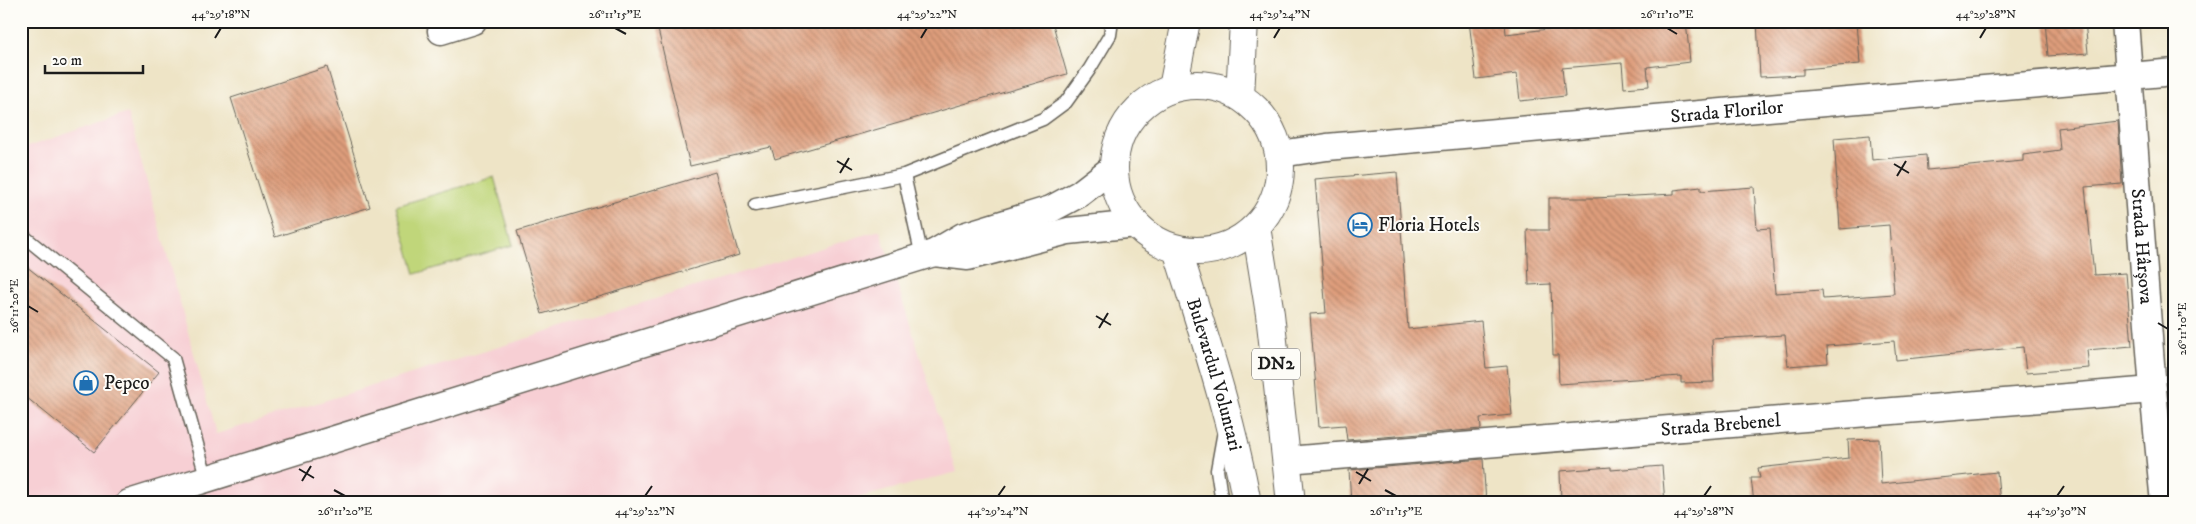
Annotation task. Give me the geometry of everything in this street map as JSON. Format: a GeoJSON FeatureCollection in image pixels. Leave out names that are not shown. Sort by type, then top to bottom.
{"type":"FeatureCollection","features":[{"type":"Feature","properties":{"kind":"highway"},"geometry":{"type":"LineString","coordinates":[[1173,88],[1186,21]]}},
{"type":"Feature","properties":{"kind":"highway"},"geometry":{"type":"LineString","coordinates":[[1240,96],[1244,21]]}},
{"type":"Feature","properties":{"kind":"highway"},"geometry":{"type":"LineString","coordinates":[[1196,84],[1219,87],[1240,96],[1259,111],[1272,131],[1280,154],[1280,180],[1272,206],[1256,227],[1239,240],[1219,248],[1198,251],[1177,249],[1154,239],[1136,224],[1124,207],[1116,188],[1114,168],[1118,141],[1130,118],[1149,100],[1173,88],[1196,84]]}},
{"type":"Feature","properties":{"kind":"highway","name":"DN2"},"geometry":{"type":"LineString","coordinates":[[1256,227],[1270,314],[1291,503]]}},
{"type":"Feature","properties":{"kind":"highway","name":"Bulevardul Voluntari"},"geometry":{"type":"LineString","coordinates":[[1177,249],[1215,369],[1238,453],[1247,503]]}},
{"type":"Feature","properties":{"kind":"street"},"geometry":{"type":"LineString","coordinates":[[440,31],[473,21]]}},
{"type":"Feature","properties":{"kind":"street","name":"Strada Hârșova"},"geometry":{"type":"LineString","coordinates":[[2125,21],[2153,390],[2164,503]]}},
{"type":"Feature","properties":{"kind":"street","name":"Strada Florilor"},"geometry":{"type":"LineString","coordinates":[[1280,154],[1327,147],[2175,72]]}},
{"type":"Feature","properties":{"kind":"street"},"geometry":{"type":"LineString","coordinates":[[129,503],[928,255],[963,236],[1051,209],[1078,194],[1114,168]]}},
{"type":"Feature","properties":{"kind":"street"},"geometry":{"type":"LineString","coordinates":[[928,255],[968,256],[1068,231],[1136,224]]}},
{"type":"Feature","properties":{"kind":"street","name":"Strada Brebenel"},"geometry":{"type":"LineString","coordinates":[[1287,460],[2153,390]]}},
{"type":"Feature","properties":{"kind":"lane"},"geometry":{"type":"LineString","coordinates":[[756,205],[904,175],[1042,120],[1066,102],[1089,70],[1110,35],[1112,21]]}},
{"type":"Feature","properties":{"kind":"lane"},"geometry":{"type":"LineString","coordinates":[[904,175],[928,255]]}},
{"type":"Feature","properties":{"kind":"lane"},"geometry":{"type":"LineString","coordinates":[[21,234],[173,358],[207,480]]}},
{"type":"Feature","properties":{"kind":"lane"},"geometry":{"type":"LineString","coordinates":[[1222,503],[1217,470],[1227,414]]}},
{"type":"Feature","properties":{"kind":"shaded area"},"geometry":{"type":"Polygon","coordinates":[[[128,113],[216,434],[880,230],[957,472],[839,503],[21,503],[21,149],[128,113]]]}},
{"type":"Feature","properties":{"kind":"green space"},"geometry":{"type":"Polygon","coordinates":[[[494,177],[513,245],[415,274],[396,206],[494,177]]]}},
{"type":"Feature","properties":{"kind":"building"},"geometry":{"type":"Polygon","coordinates":[[[656,21],[1052,21],[1067,74],[775,159],[771,147],[690,166],[656,21]]]}},
{"type":"Feature","properties":{"kind":"building"},"geometry":{"type":"Polygon","coordinates":[[[1469,21],[1505,21],[1506,34],[1565,27],[1565,21],[1686,21],[1690,62],[1647,67],[1649,86],[1624,88],[1622,63],[1562,68],[1565,96],[1520,101],[1517,74],[1476,79],[1469,21]]]}},
{"type":"Feature","properties":{"kind":"building"},"geometry":{"type":"Polygon","coordinates":[[[1757,21],[1857,21],[1860,64],[1803,69],[1803,75],[1760,77],[1757,21]]]}},
{"type":"Feature","properties":{"kind":"building"},"geometry":{"type":"Polygon","coordinates":[[[2045,21],[2085,21],[2088,53],[2048,56],[2045,21]]]}},
{"type":"Feature","properties":{"kind":"building"},"geometry":{"type":"Polygon","coordinates":[[[327,67],[370,207],[275,237],[231,98],[327,67]]]}},
{"type":"Feature","properties":{"kind":"building"},"geometry":{"type":"Polygon","coordinates":[[[2118,121],[2122,184],[2085,187],[2094,275],[2126,273],[2132,346],[2087,350],[2089,368],[2026,373],[2023,347],[1896,360],[1894,341],[1827,346],[1828,363],[1788,366],[1785,335],[1712,339],[1714,382],[1681,383],[1681,376],[1559,384],[1558,355],[1553,355],[1551,284],[1529,285],[1527,230],[1549,230],[1549,198],[1674,194],[1674,190],[1701,187],[1701,191],[1754,187],[1757,229],[1770,228],[1775,293],[1822,290],[1823,299],[1894,294],[1889,225],[1840,229],[1834,138],[1870,135],[1872,160],[1926,155],[1927,170],[2023,161],[2023,155],[2060,150],[2058,128],[2118,121]]]}},
{"type":"Feature","properties":{"kind":"building"},"geometry":{"type":"Polygon","coordinates":[[[715,172],[739,255],[542,314],[517,231],[715,172]]]}},
{"type":"Feature","properties":{"kind":"building"},"geometry":{"type":"Polygon","coordinates":[[[1397,172],[1408,329],[1481,321],[1486,368],[1507,366],[1512,415],[1480,418],[1481,429],[1347,440],[1345,425],[1319,427],[1310,314],[1326,313],[1315,179],[1397,172]]]}},
{"type":"Feature","properties":{"kind":"building","name":"Pepco"},"geometry":{"type":"Polygon","coordinates":[[[21,262],[159,372],[94,452],[21,393],[21,262]]]}},
{"type":"Feature","properties":{"kind":"building"},"geometry":{"type":"Polygon","coordinates":[[[1879,439],[1881,484],[1997,472],[2000,503],[1754,503],[1751,478],[1760,478],[1758,468],[1849,458],[1848,440],[1879,439]]]}},
{"type":"Feature","properties":{"kind":"building"},"geometry":{"type":"Polygon","coordinates":[[[1483,459],[1486,503],[1351,503],[1349,470],[1483,459]]]}},
{"type":"Feature","properties":{"kind":"building"},"geometry":{"type":"Polygon","coordinates":[[[1662,466],[1665,503],[1561,503],[1560,471],[1662,466]]]}},
{"type":"Feature","properties":{"kind":"place","name":"Floria Hotels"},"geometry":{"type":"Point","coordinates":[1360,225]}},
{"type":"Feature","properties":{"kind":"place","name":"Pepco"},"geometry":{"type":"Point","coordinates":[86,383]}}]}
